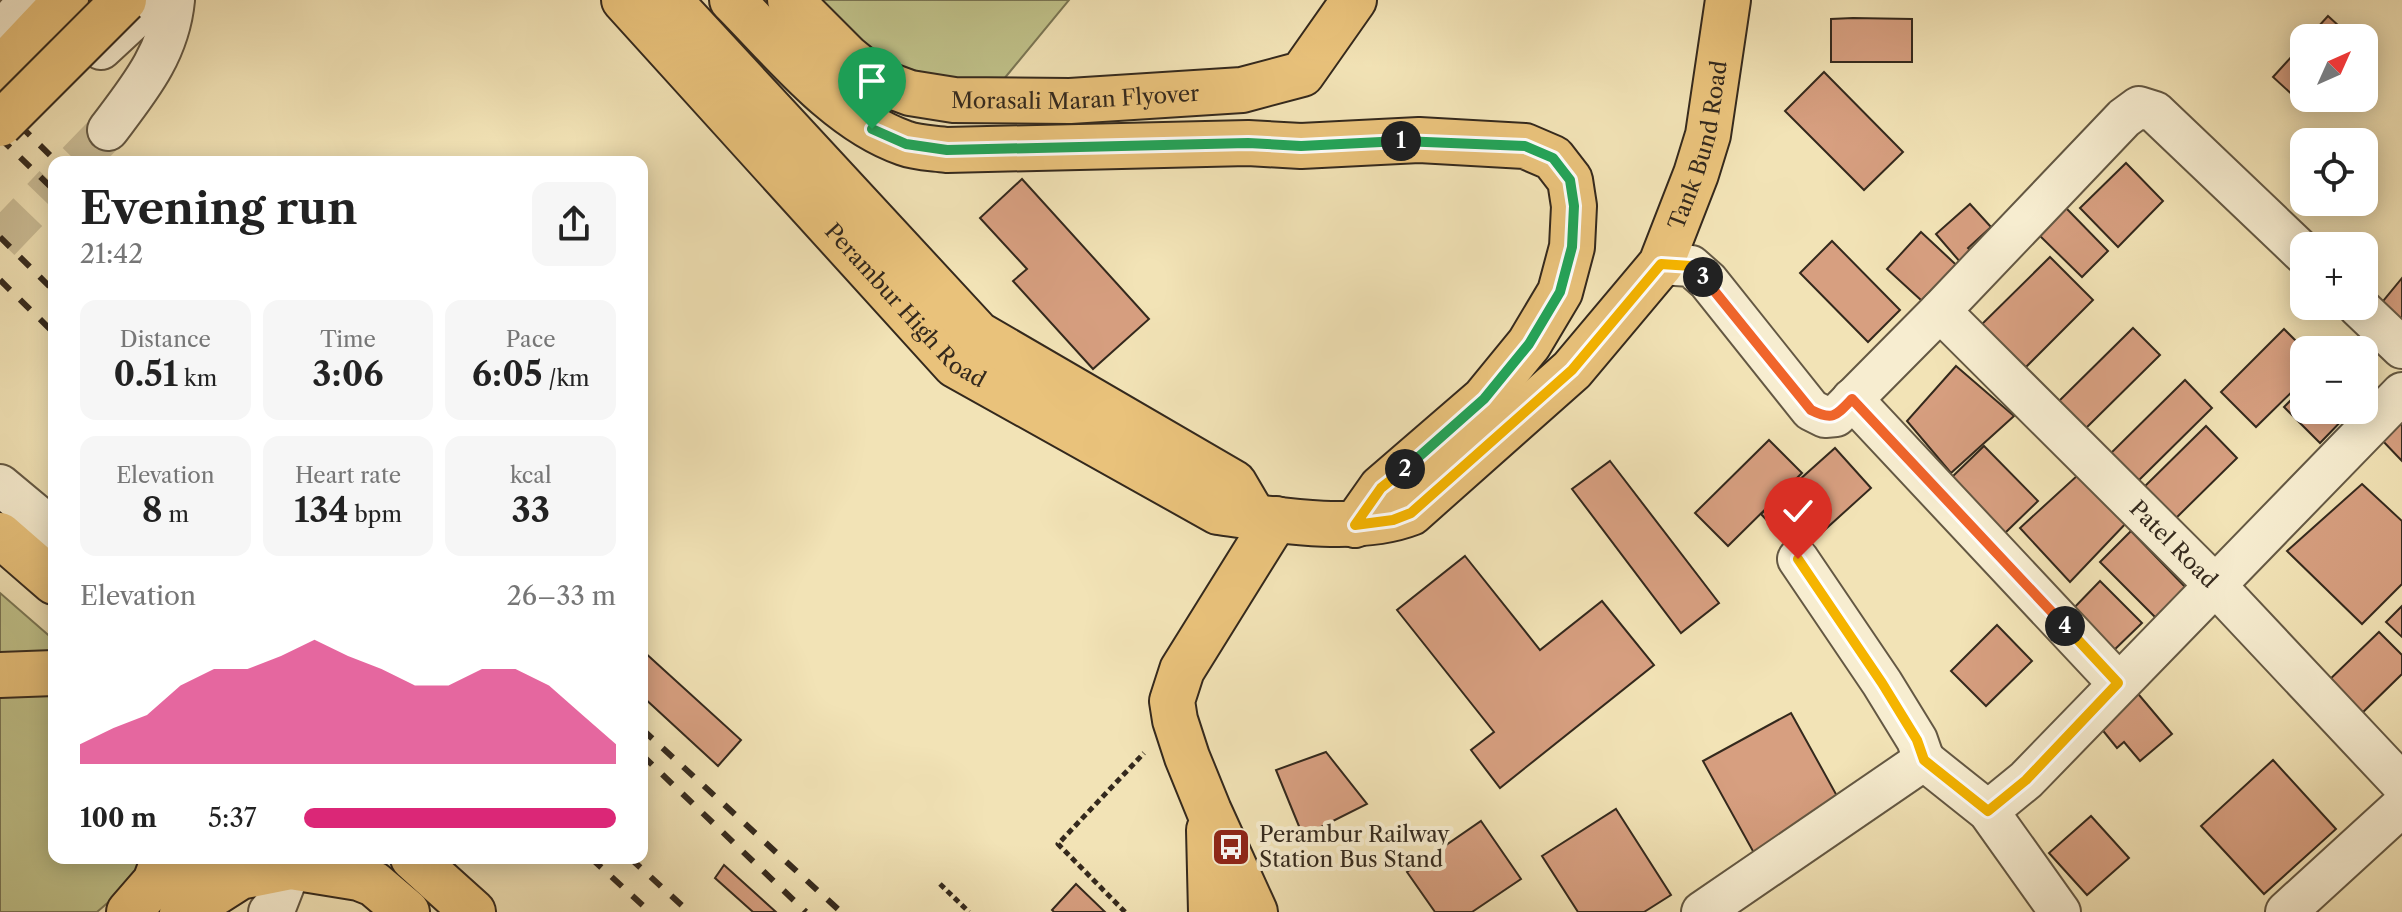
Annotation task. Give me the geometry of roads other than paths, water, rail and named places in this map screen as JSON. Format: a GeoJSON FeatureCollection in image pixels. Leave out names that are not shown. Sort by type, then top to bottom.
{"type":"FeatureCollection","features":[{"type":"Feature","properties":{"kind":"main road"},"geometry":{"type":"LineString","coordinates":[[0,70],[66,0]]}},
{"type":"Feature","properties":{"kind":"main road"},"geometry":{"type":"LineString","coordinates":[[0,124],[124,0]]}},
{"type":"Feature","properties":{"kind":"main road","name":"Perambur High Road"},"geometry":{"type":"LineString","coordinates":[[624,0],[955,365],[1218,512],[1355,525]]}},
{"type":"Feature","properties":{"kind":"main road"},"geometry":{"type":"LineString","coordinates":[[669,0],[978,334],[1234,483],[1265,518],[1182,670],[1172,701],[1175,720],[1209,811],[1255,912]]}},
{"type":"Feature","properties":{"kind":"main road"},"geometry":{"type":"LineString","coordinates":[[732,0],[822,91],[872,129],[906,144],[947,150],[1248,143],[1301,146],[1419,140],[1525,146],[1553,158],[1570,180],[1574,206],[1572,247],[1560,292],[1529,344],[1484,399],[1381,488],[1355,525]]}},
{"type":"Feature","properties":{"kind":"main road","name":"Morasali Maran Flyover"},"geometry":{"type":"LineString","coordinates":[[790,0],[847,57],[875,80],[910,93],[954,100],[1070,101],[1242,90],[1302,74],[1354,0]]}},
{"type":"Feature","properties":{"kind":"main road","name":"Tank Bund Road"},"geometry":{"type":"LineString","coordinates":[[1355,525],[1393,520],[1411,513],[1572,370],[1661,264],[1708,135],[1728,0]]}},
{"type":"Feature","properties":{"kind":"main road"},"geometry":{"type":"LineString","coordinates":[[0,535],[48,577]]}},
{"type":"Feature","properties":{"kind":"main road"},"geometry":{"type":"LineString","coordinates":[[0,675],[48,673]]}},
{"type":"Feature","properties":{"kind":"main road"},"geometry":{"type":"LineString","coordinates":[[1209,811],[1211,912]]}},
{"type":"Feature","properties":{"kind":"main road"},"geometry":{"type":"LineString","coordinates":[[157,891],[194,884],[200,864]]}},
{"type":"Feature","properties":{"kind":"main road"},"geometry":{"type":"LineString","coordinates":[[191,912],[240,877],[294,864]]}},
{"type":"Feature","properties":{"kind":"main road"},"geometry":{"type":"LineString","coordinates":[[302,864],[374,884],[407,912]]}},
{"type":"Feature","properties":{"kind":"main road"},"geometry":{"type":"LineString","coordinates":[[420,864],[473,912]]}},
{"type":"Feature","properties":{"kind":"street"},"geometry":{"type":"LineString","coordinates":[[0,32],[30,0]]}},
{"type":"Feature","properties":{"kind":"street"},"geometry":{"type":"LineString","coordinates":[[0,145],[154,0]]}},
{"type":"Feature","properties":{"kind":"street"},"geometry":{"type":"LineString","coordinates":[[108,130],[163,49],[174,0]]}},
{"type":"Feature","properties":{"kind":"street"},"geometry":{"type":"LineString","coordinates":[[1661,264],[1691,266],[1708,281],[1811,410],[1825,417],[1836,416],[2124,118],[2139,107],[2155,112],[2290,241]]}},
{"type":"Feature","properties":{"kind":"street","name":"Patel Road"},"geometry":{"type":"LineString","coordinates":[[1940,311],[2214,584],[2402,784]]}},
{"type":"Feature","properties":{"kind":"street"},"geometry":{"type":"LineString","coordinates":[[2373,320],[2402,348]]}},
{"type":"Feature","properties":{"kind":"street"},"geometry":{"type":"LineString","coordinates":[[1988,811],[2026,780],[2402,393]]}},
{"type":"Feature","properties":{"kind":"street"},"geometry":{"type":"LineString","coordinates":[[1852,399],[2118,683]]}},
{"type":"Feature","properties":{"kind":"street"},"geometry":{"type":"LineString","coordinates":[[0,485],[48,525]]}},
{"type":"Feature","properties":{"kind":"street"},"geometry":{"type":"LineString","coordinates":[[1798,559],[1882,683],[1917,740],[1924,760],[1988,811],[2060,912]]}},
{"type":"Feature","properties":{"kind":"street"},"geometry":{"type":"LineString","coordinates":[[1702,912],[1924,760]]}},
{"type":"Feature","properties":{"kind":"street"},"geometry":{"type":"LineString","coordinates":[[2286,912],[2402,806]]}},
{"type":"Feature","properties":{"kind":"street"},"geometry":{"type":"LineString","coordinates":[[269,912],[297,864]]}},
{"type":"Feature","properties":{"kind":"street"},"geometry":{"type":"LineString","coordinates":[[439,864],[496,912]]}},
{"type":"Feature","properties":{"kind":"tunnel"},"geometry":{"type":"LineString","coordinates":[[83,156],[108,130]]}},
{"type":"Feature","properties":{"kind":"tunnel"},"geometry":{"type":"LineString","coordinates":[[0,241],[48,191]]}},
{"type":"Feature","properties":{"kind":"railway"},"geometry":{"type":"LineString","coordinates":[[0,106],[51,156]]}},
{"type":"Feature","properties":{"kind":"railway"},"geometry":{"type":"LineString","coordinates":[[0,138],[48,184]]}},
{"type":"Feature","properties":{"kind":"railway"},"geometry":{"type":"LineString","coordinates":[[0,237],[48,285]]}},
{"type":"Feature","properties":{"kind":"railway"},"geometry":{"type":"LineString","coordinates":[[0,280],[48,327]]}},
{"type":"Feature","properties":{"kind":"railway"},"geometry":{"type":"LineString","coordinates":[[648,735],[841,912]]}},
{"type":"Feature","properties":{"kind":"railway"},"geometry":{"type":"LineString","coordinates":[[648,761],[806,912]]}},
{"type":"Feature","properties":{"kind":"railway"},"geometry":{"type":"LineString","coordinates":[[598,864],[650,912]]}},
{"type":"Feature","properties":{"kind":"railway"},"geometry":{"type":"LineString","coordinates":[[637,864],[689,912]]}},
{"type":"Feature","properties":{"kind":"place","name":"Perambur Railway Station Bus Stand"},"geometry":{"type":"Point","coordinates":[1231,847]}}]}
